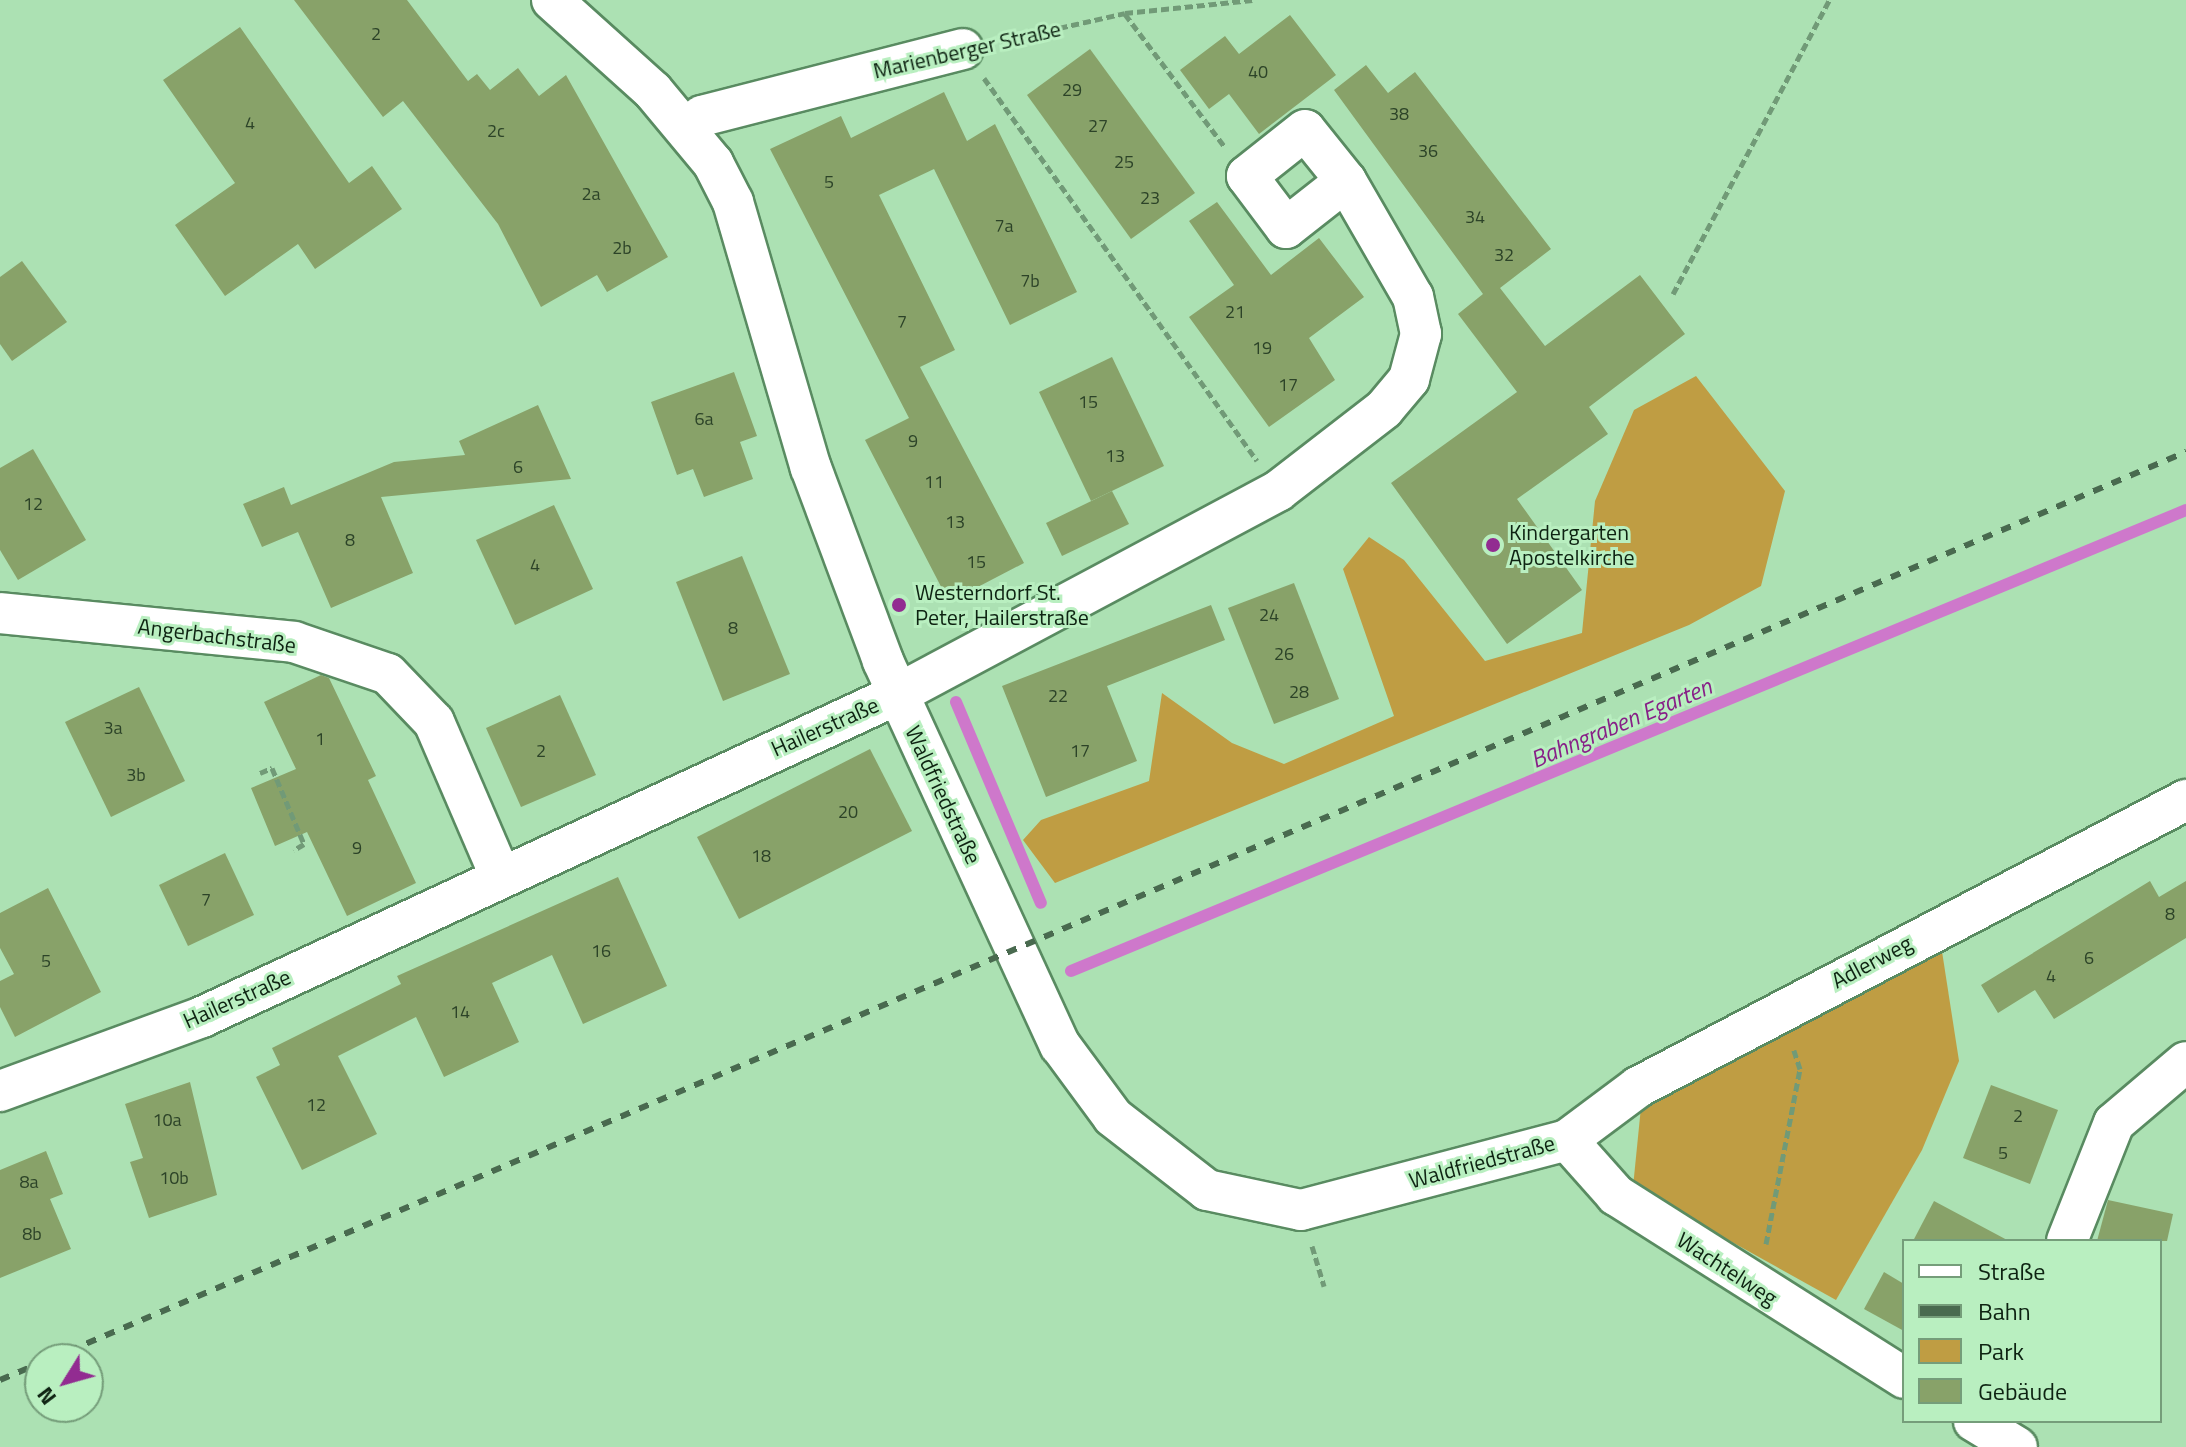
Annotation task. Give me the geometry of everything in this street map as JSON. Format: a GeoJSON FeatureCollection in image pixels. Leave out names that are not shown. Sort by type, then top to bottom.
{"type":"FeatureCollection","features":[{"type":"Feature","properties":{"kind":"street","name":"Waldfriedstraße"},"geometry":{"type":"LineString","coordinates":[[552,0],[687,127],[733,202],[811,468],[896,695],[1060,1045],[1113,1117],[1207,1190],[1301,1210],[1567,1140]]}},
{"type":"Feature","properties":{"kind":"street","name":"Marienberger Straße"},"geometry":{"type":"LineString","coordinates":[[687,127],[702,116],[963,49]]}},
{"type":"Feature","properties":{"kind":"street","name":"Hailerstraße"},"geometry":{"type":"LineString","coordinates":[[0,1091],[202,1017],[500,875],[896,695],[1278,491],[1384,409],[1409,379],[1421,334],[1413,297],[1346,181],[1305,130],[1247,176]]}},
{"type":"Feature","properties":{"kind":"street"},"geometry":{"type":"LineString","coordinates":[[1247,176],[1286,228],[1346,181]]}},
{"type":"Feature","properties":{"kind":"street","name":"Angerbachstraße"},"geometry":{"type":"LineString","coordinates":[[0,613],[294,642],[388,674],[434,722],[500,875]]}},
{"type":"Feature","properties":{"kind":"street","name":"Adlerweg"},"geometry":{"type":"LineString","coordinates":[[1567,1140],[1638,1087],[2186,800]]}},
{"type":"Feature","properties":{"kind":"street"},"geometry":{"type":"LineString","coordinates":[[2068,1239],[2114,1123],[2186,1062]]}},
{"type":"Feature","properties":{"kind":"street","name":"Wachtelweg"},"geometry":{"type":"LineString","coordinates":[[1567,1140],[1616,1195],[1753,1287],[1902,1377]]}},
{"type":"Feature","properties":{"kind":"path","name":"Marienberger Straße"},"geometry":{"type":"LineString","coordinates":[[963,49],[1125,13],[1252,0]]}},
{"type":"Feature","properties":{"kind":"path"},"geometry":{"type":"LineString","coordinates":[[1673,294],[1829,0]]}},
{"type":"Feature","properties":{"kind":"path"},"geometry":{"type":"LineString","coordinates":[[1125,13],[1247,176]]}},
{"type":"Feature","properties":{"kind":"path"},"geometry":{"type":"LineString","coordinates":[[963,49],[1278,491]]}},
{"type":"Feature","properties":{"kind":"path"},"geometry":{"type":"LineString","coordinates":[[260,773],[272,768],[304,844],[294,850]]}},
{"type":"Feature","properties":{"kind":"path"},"geometry":{"type":"LineString","coordinates":[[1753,1287],[1778,1211],[1800,1069],[1780,1011]]}},
{"type":"Feature","properties":{"kind":"green space"},"geometry":{"type":"Polygon","coordinates":[[[1696,376],[1785,491],[1761,586],[1689,625],[1055,883],[1023,840],[1041,820],[1149,781],[1162,693],[1232,743],[1284,764],[1394,716],[1343,569],[1369,537],[1404,560],[1485,661],[1582,633],[1595,501],[1634,410],[1696,376]]]}},
{"type":"Feature","properties":{"kind":"green space"},"geometry":{"type":"Polygon","coordinates":[[[1941,945],[1959,1061],[1922,1150],[1836,1300],[1633,1187],[1641,1107],[1941,945]]]}},
{"type":"Feature","properties":{"kind":"building"},"geometry":{"type":"Polygon","coordinates":[[[294,0],[407,0],[468,81],[477,74],[490,90],[518,68],[539,96],[566,75],[668,257],[607,292],[597,275],[541,307],[498,224],[403,101],[383,117],[294,0]]]}},
{"type":"Feature","properties":{"kind":"building"},"geometry":{"type":"Polygon","coordinates":[[[1290,15],[1336,75],[1259,134],[1229,94],[1209,109],[1180,70],[1225,36],[1239,54],[1290,15]]]}},
{"type":"Feature","properties":{"kind":"building"},"geometry":{"type":"Polygon","coordinates":[[[240,27],[349,183],[372,166],[402,209],[315,269],[298,244],[225,296],[175,225],[235,183],[163,80],[240,27]]]}},
{"type":"Feature","properties":{"kind":"building"},"geometry":{"type":"Polygon","coordinates":[[[1090,49],[1195,193],[1131,239],[1027,95],[1090,49]]]}},
{"type":"Feature","properties":{"kind":"building"},"geometry":{"type":"Polygon","coordinates":[[[1366,65],[1388,93],[1415,72],[1551,249],[1500,288],[1545,346],[1640,275],[1685,334],[1589,407],[1608,434],[1517,499],[1582,590],[1507,644],[1391,483],[1517,392],[1458,314],[1483,294],[1334,90],[1366,65]]]}},
{"type":"Feature","properties":{"kind":"building"},"geometry":{"type":"Polygon","coordinates":[[[944,92],[967,141],[995,124],[1077,292],[1010,325],[934,169],[879,195],[955,350],[920,367],[1024,563],[949,602],[865,440],[909,418],[770,149],[841,116],[851,138],[944,92]]]}},
{"type":"Feature","properties":{"kind":"building"},"geometry":{"type":"Polygon","coordinates":[[[1217,202],[1271,275],[1319,238],[1364,297],[1309,338],[1335,380],[1269,427],[1189,317],[1234,285],[1189,221],[1217,202]]]}},
{"type":"Feature","properties":{"kind":"building"},"geometry":{"type":"Polygon","coordinates":[[[22,261],[67,322],[12,361],[0,344],[0,277],[22,261]]]}},
{"type":"Feature","properties":{"kind":"building"},"geometry":{"type":"Polygon","coordinates":[[[1112,357],[1164,466],[1091,501],[1039,392],[1112,357]]]}},
{"type":"Feature","properties":{"kind":"building"},"geometry":{"type":"Polygon","coordinates":[[[734,372],[757,436],[740,442],[753,479],[704,497],[693,469],[677,475],[651,402],[734,372]]]}},
{"type":"Feature","properties":{"kind":"building"},"geometry":{"type":"Polygon","coordinates":[[[538,405],[571,479],[381,497],[413,573],[331,608],[298,532],[262,547],[243,504],[284,487],[291,505],[394,462],[465,455],[459,441],[538,405]]]}},
{"type":"Feature","properties":{"kind":"building"},"geometry":{"type":"Polygon","coordinates":[[[33,449],[86,540],[18,580],[0,550],[0,468],[33,449]]]}},
{"type":"Feature","properties":{"kind":"building"},"geometry":{"type":"Polygon","coordinates":[[[1112,491],[1129,524],[1062,556],[1046,523],[1112,491]]]}},
{"type":"Feature","properties":{"kind":"building"},"geometry":{"type":"Polygon","coordinates":[[[554,505],[593,589],[515,625],[476,540],[554,505]]]}},
{"type":"Feature","properties":{"kind":"building"},"geometry":{"type":"Polygon","coordinates":[[[742,556],[790,674],[723,701],[676,582],[742,556]]]}},
{"type":"Feature","properties":{"kind":"building"},"geometry":{"type":"Polygon","coordinates":[[[1294,583],[1339,699],[1274,724],[1228,608],[1294,583]]]}},
{"type":"Feature","properties":{"kind":"building"},"geometry":{"type":"Polygon","coordinates":[[[1211,605],[1225,640],[1107,686],[1137,761],[1046,797],[1002,686],[1211,605]]]}},
{"type":"Feature","properties":{"kind":"building"},"geometry":{"type":"Polygon","coordinates":[[[321,675],[329,678],[376,776],[368,780],[416,883],[347,916],[307,832],[275,846],[251,788],[296,769],[264,702],[321,675]]]}},
{"type":"Feature","properties":{"kind":"building"},"geometry":{"type":"Polygon","coordinates":[[[139,687],[185,781],[111,817],[65,722],[139,687]]]}},
{"type":"Feature","properties":{"kind":"building"},"geometry":{"type":"Polygon","coordinates":[[[560,695],[596,775],[521,807],[486,728],[560,695]]]}},
{"type":"Feature","properties":{"kind":"building"},"geometry":{"type":"Polygon","coordinates":[[[870,749],[912,831],[739,919],[697,837],[870,749]]]}},
{"type":"Feature","properties":{"kind":"building"},"geometry":{"type":"Polygon","coordinates":[[[225,853],[254,915],[188,946],[159,885],[225,853]]]}},
{"type":"Feature","properties":{"kind":"building"},"geometry":{"type":"Polygon","coordinates":[[[618,877],[667,986],[583,1024],[552,955],[492,983],[519,1042],[444,1077],[416,1017],[338,1056],[377,1134],[302,1170],[256,1077],[280,1065],[272,1048],[401,984],[397,976],[618,877]]]}},
{"type":"Feature","properties":{"kind":"building"},"geometry":{"type":"Polygon","coordinates":[[[2150,881],[2159,897],[2186,881],[2186,938],[2054,1019],[2035,990],[1998,1013],[1981,985],[2150,881]]]}},
{"type":"Feature","properties":{"kind":"building"},"geometry":{"type":"Polygon","coordinates":[[[48,888],[101,992],[15,1037],[0,1007],[0,981],[14,974],[0,948],[0,913],[48,888]]]}},
{"type":"Feature","properties":{"kind":"building"},"geometry":{"type":"Polygon","coordinates":[[[190,1082],[217,1195],[149,1218],[130,1162],[143,1158],[125,1104],[190,1082]]]}},
{"type":"Feature","properties":{"kind":"building"},"geometry":{"type":"Polygon","coordinates":[[[1991,1085],[2058,1110],[2030,1184],[1963,1158],[1991,1085]]]}},
{"type":"Feature","properties":{"kind":"building"},"geometry":{"type":"Polygon","coordinates":[[[46,1151],[63,1194],[50,1199],[71,1249],[0,1278],[0,1170],[46,1151]]]}},
{"type":"Feature","properties":{"kind":"building"},"geometry":{"type":"Polygon","coordinates":[[[2108,1200],[2173,1214],[2167,1241],[2098,1239],[2108,1200]]]}},
{"type":"Feature","properties":{"kind":"building"},"geometry":{"type":"Polygon","coordinates":[[[1934,1201],[2005,1239],[1914,1239],[1934,1201]]]}},
{"type":"Feature","properties":{"kind":"building"},"geometry":{"type":"Polygon","coordinates":[[[1884,1272],[1902,1283],[1902,1330],[1864,1309],[1884,1272]]]}},
{"type":"Feature","properties":{"kind":"waterway","name":"Bahngraben Egarten"},"geometry":{"type":"LineString","coordinates":[[1071,971],[2186,510]]}},
{"type":"Feature","properties":{"kind":"waterway"},"geometry":{"type":"LineString","coordinates":[[956,702],[1041,903]]}},
{"type":"Feature","properties":{"kind":"railway"},"geometry":{"type":"LineString","coordinates":[[88,1343],[2186,452]]}},
{"type":"Feature","properties":{"kind":"railway"},"geometry":{"type":"LineString","coordinates":[[0,1380],[24,1370]]}},
{"type":"Feature","properties":{"kind":"place","name":"Kindergarten Apostelkirche"},"geometry":{"type":"Point","coordinates":[1493,545]}},
{"type":"Feature","properties":{"kind":"place","name":"Westerndorf St. Peter, Hailerstraße"},"geometry":{"type":"Point","coordinates":[899,605]}}]}
